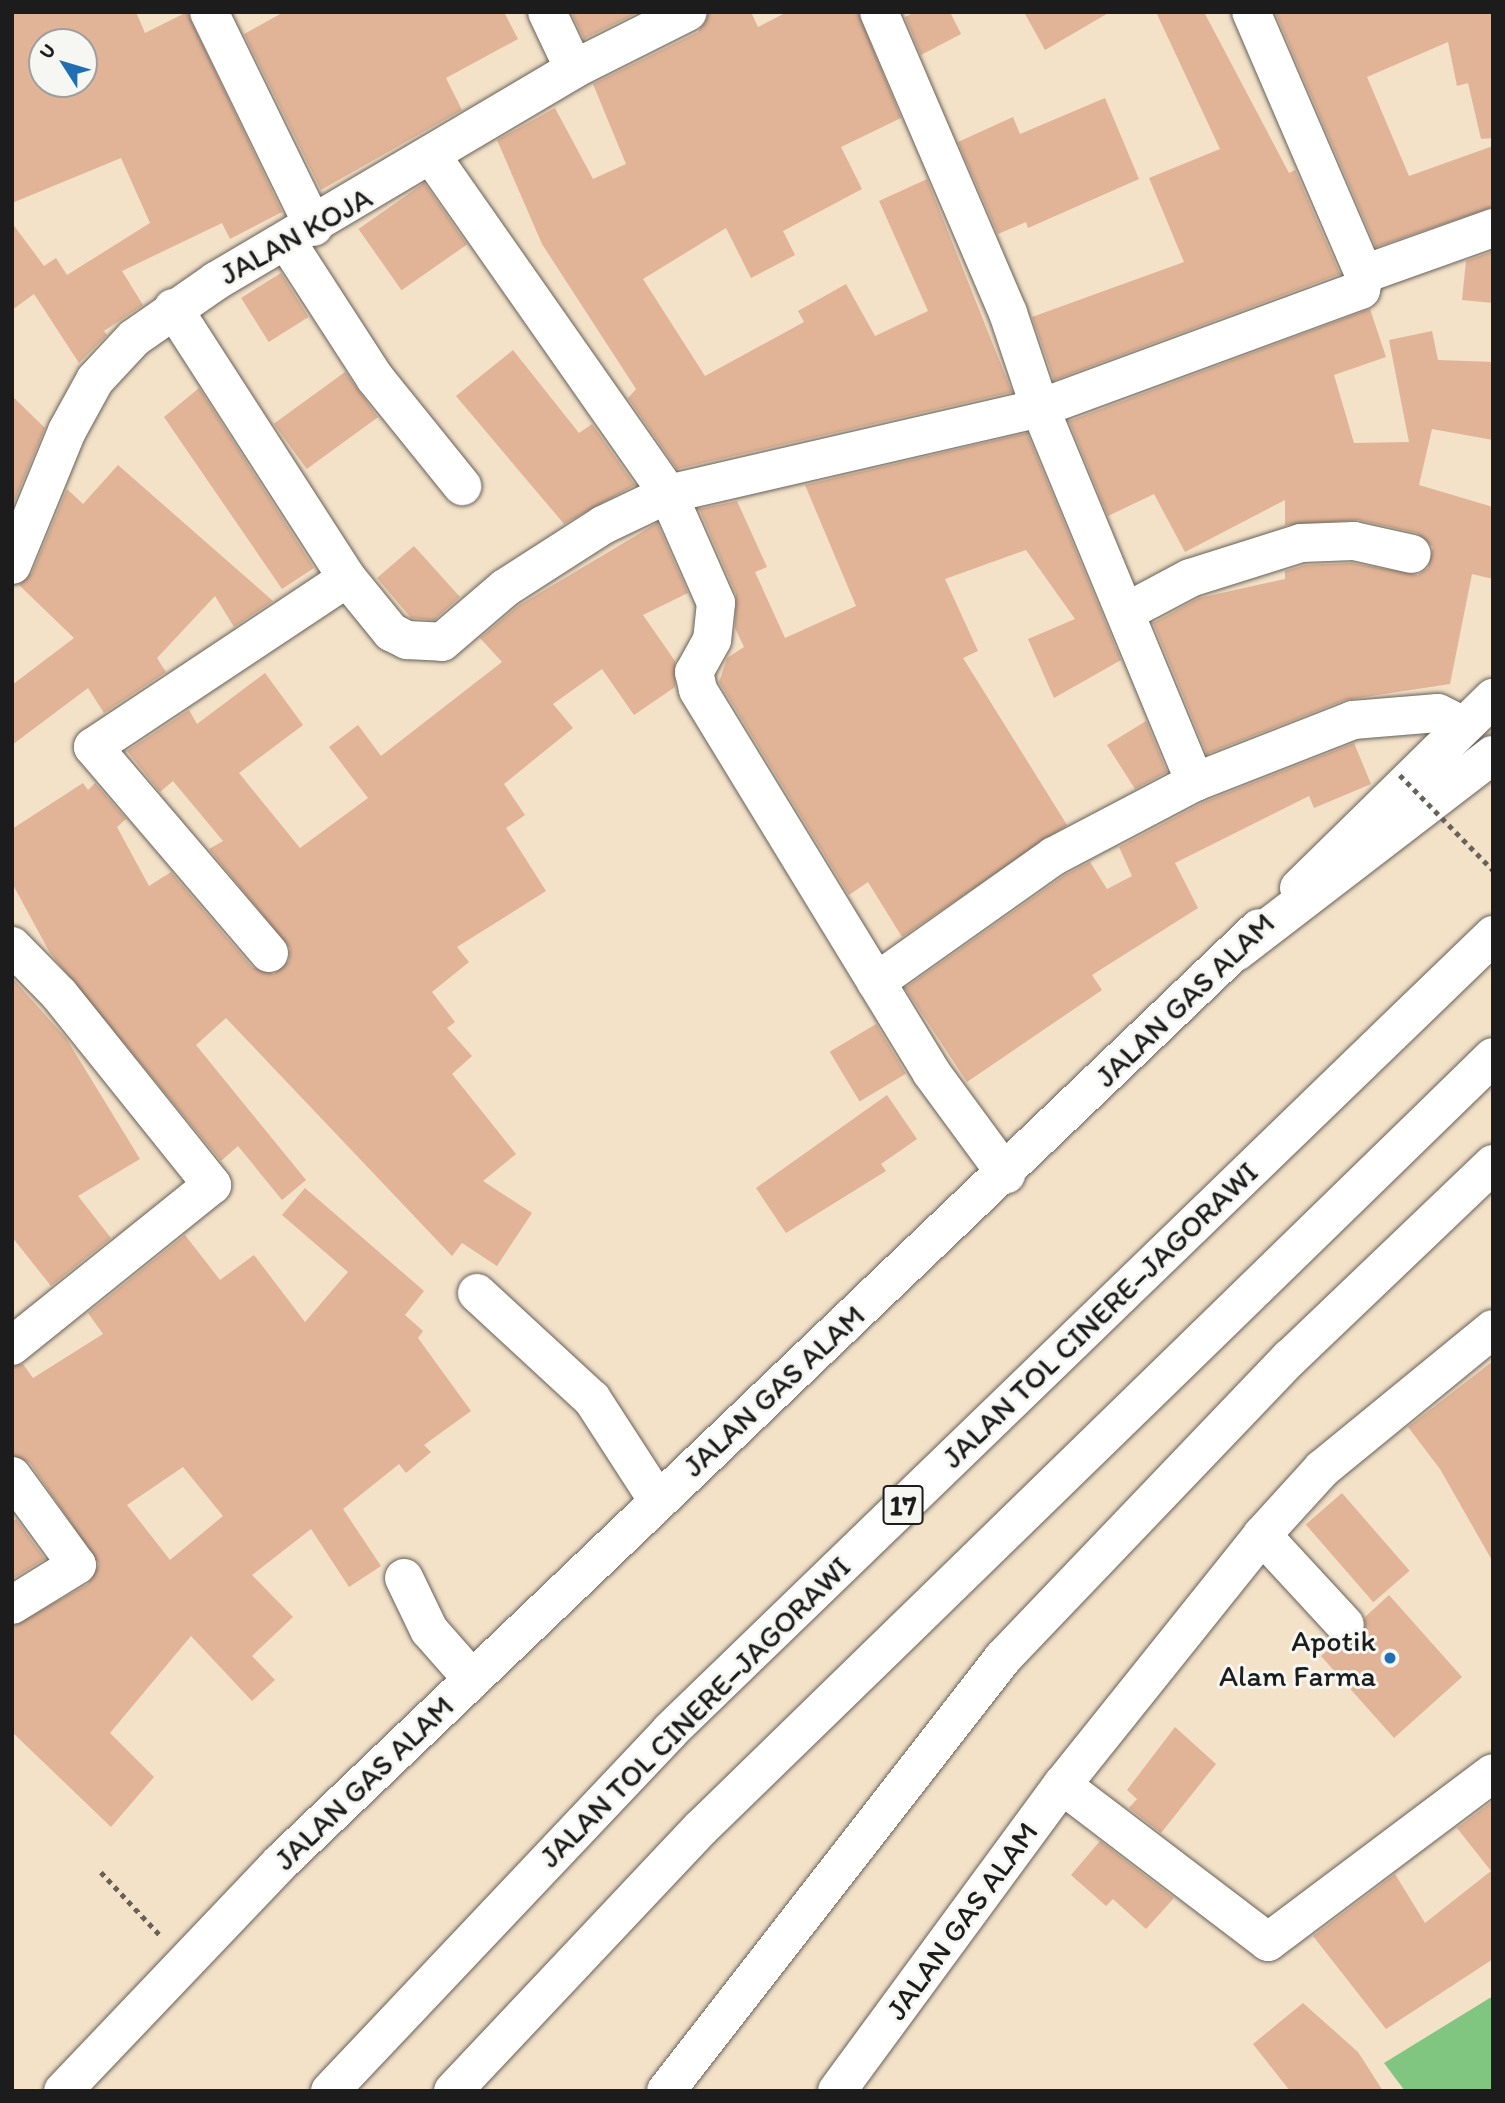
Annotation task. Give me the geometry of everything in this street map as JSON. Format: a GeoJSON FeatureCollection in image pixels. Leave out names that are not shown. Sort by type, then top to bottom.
{"type":"FeatureCollection","features":[{"type":"Feature","properties":{"kind":"main road"},"geometry":{"type":"LineString","coordinates":[[209,12],[300,235],[382,387],[462,486]]}},
{"type":"Feature","properties":{"kind":"main road"},"geometry":{"type":"LineString","coordinates":[[547,12],[575,69]]}},
{"type":"Feature","properties":{"kind":"main road","name":"JALAN KOJA"},"geometry":{"type":"LineString","coordinates":[[12,565],[24,500],[96,380],[173,308],[433,158],[575,69],[688,12]]}},
{"type":"Feature","properties":{"kind":"main road"},"geometry":{"type":"LineString","coordinates":[[878,12],[1008,313],[1040,408],[1128,611],[1195,782]]}},
{"type":"Feature","properties":{"kind":"main road"},"geometry":{"type":"LineString","coordinates":[[173,308],[347,578],[391,632],[442,642],[505,588],[603,525],[668,494],[1040,408],[1354,293],[1365,283],[1364,274],[1251,12]]}},
{"type":"Feature","properties":{"kind":"main road"},"geometry":{"type":"LineString","coordinates":[[433,158],[668,494],[716,603],[712,640],[694,672],[698,690],[876,982],[1006,1174]]}},
{"type":"Feature","properties":{"kind":"main road"},"geometry":{"type":"LineString","coordinates":[[1364,274],[1493,228]]}},
{"type":"Feature","properties":{"kind":"main road"},"geometry":{"type":"LineString","coordinates":[[1128,611],[1190,578],[1301,543],[1354,541],[1412,554]]}},
{"type":"Feature","properties":{"kind":"main road"},"geometry":{"type":"LineString","coordinates":[[268,953],[93,747],[347,578]]}},
{"type":"Feature","properties":{"kind":"main road","name":"JALAN GAS ALAM"},"geometry":{"type":"LineString","coordinates":[[63,2091],[185,1962],[472,1679],[1006,1174],[1236,952],[1462,725],[1493,698]]}},
{"type":"Feature","properties":{"kind":"main road"},"geometry":{"type":"LineString","coordinates":[[876,982],[1054,856],[1195,782],[1353,720],[1438,713],[1462,725]]}},
{"type":"Feature","properties":{"kind":"main road"},"geometry":{"type":"LineString","coordinates":[[1236,952],[1493,755]]}},
{"type":"Feature","properties":{"kind":"main road","name":"JALAN TOL CINERE–JAGORAWI"},"geometry":{"type":"LineString","coordinates":[[330,2091],[670,1731],[1493,935]]}},
{"type":"Feature","properties":{"kind":"main road"},"geometry":{"type":"LineString","coordinates":[[12,946],[59,994],[212,1185],[12,1346]]}},
{"type":"Feature","properties":{"kind":"main road"},"geometry":{"type":"LineString","coordinates":[[453,2091],[701,1828],[1493,1056]]}},
{"type":"Feature","properties":{"kind":"main road"},"geometry":{"type":"LineString","coordinates":[[666,2091],[1003,1658],[1261,1387],[1493,1164]]}},
{"type":"Feature","properties":{"kind":"main road"},"geometry":{"type":"LineString","coordinates":[[477,1293],[592,1399],[658,1501]]}},
{"type":"Feature","properties":{"kind":"main road","name":"JALAN GAS ALAM"},"geometry":{"type":"LineString","coordinates":[[837,2091],[1062,1785],[1262,1535],[1322,1469],[1493,1329]]}},
{"type":"Feature","properties":{"kind":"main road"},"geometry":{"type":"LineString","coordinates":[[12,1476],[78,1565],[12,1605]]}},
{"type":"Feature","properties":{"kind":"main road"},"geometry":{"type":"LineString","coordinates":[[1262,1535],[1345,1625]]}},
{"type":"Feature","properties":{"kind":"main road"},"geometry":{"type":"LineString","coordinates":[[404,1578],[429,1630],[472,1679]]}},
{"type":"Feature","properties":{"kind":"main road"},"geometry":{"type":"LineString","coordinates":[[1062,1785],[1268,1942],[1493,1773]]}},
{"type":"Feature","properties":{"kind":"path"},"geometry":{"type":"LineString","coordinates":[[1400,775],[1493,870]]}},
{"type":"Feature","properties":{"kind":"path"},"geometry":{"type":"LineString","coordinates":[[101,1871],[185,1962]]}},
{"type":"Feature","properties":{"kind":"green space"},"geometry":{"type":"Polygon","coordinates":[[[1493,1996],[1493,2091],[1405,2091],[1384,2063],[1493,1996]]]}},
{"type":"Feature","properties":{"kind":"building"},"geometry":{"type":"Polygon","coordinates":[[[12,12],[136,12],[145,33],[187,12],[282,212],[230,239],[222,223],[122,271],[143,305],[104,331],[107,335],[79,363],[34,294],[12,310],[12,223],[44,266],[56,258],[67,275],[150,223],[121,158],[12,203],[12,12]]]}},
{"type":"Feature","properties":{"kind":"building"},"geometry":{"type":"Polygon","coordinates":[[[284,12],[504,12],[518,39],[446,78],[462,110],[321,190],[244,34],[284,12]]]}},
{"type":"Feature","properties":{"kind":"building"},"geometry":{"type":"Polygon","coordinates":[[[571,12],[639,12],[584,39],[571,12]]]}},
{"type":"Feature","properties":{"kind":"building"},"geometry":{"type":"Polygon","coordinates":[[[710,12],[751,12],[758,27],[787,12],[858,12],[901,118],[841,147],[862,189],[783,231],[795,255],[751,278],[726,228],[643,279],[705,376],[804,322],[798,311],[846,284],[875,336],[928,311],[879,201],[927,179],[1012,392],[677,469],[628,398],[636,389],[542,244],[497,140],[555,108],[593,179],[626,164],[593,84],[698,32],[710,12]]]}},
{"type":"Feature","properties":{"kind":"building"},"geometry":{"type":"Polygon","coordinates":[[[915,12],[950,12],[961,34],[921,55],[905,17],[915,12]]]}},
{"type":"Feature","properties":{"kind":"building"},"geometry":{"type":"Polygon","coordinates":[[[1024,12],[1110,12],[1045,50],[1024,12]]]}},
{"type":"Feature","properties":{"kind":"building"},"geometry":{"type":"Polygon","coordinates":[[[1156,12],[1204,12],[1289,173],[1295,170],[1340,274],[1054,380],[1032,317],[1184,262],[1149,178],[1220,149],[1156,12]]]}},
{"type":"Feature","properties":{"kind":"building"},"geometry":{"type":"Polygon","coordinates":[[[1275,12],[1493,12],[1493,138],[1481,139],[1468,83],[1457,86],[1448,42],[1367,77],[1409,176],[1493,146],[1493,207],[1376,247],[1275,12]]]}},
{"type":"Feature","properties":{"kind":"building"},"geometry":{"type":"Polygon","coordinates":[[[1105,98],[1139,179],[1028,228],[1026,222],[998,234],[958,142],[1013,117],[1020,134],[1105,98]]]}},
{"type":"Feature","properties":{"kind":"building"},"geometry":{"type":"Polygon","coordinates":[[[424,183],[467,244],[401,290],[358,229],[424,183]]]}},
{"type":"Feature","properties":{"kind":"building"},"geometry":{"type":"Polygon","coordinates":[[[1493,251],[1493,303],[1462,300],[1466,261],[1493,251]]]}},
{"type":"Feature","properties":{"kind":"building"},"geometry":{"type":"Polygon","coordinates":[[[281,273],[309,317],[269,342],[241,298],[281,273]]]}},
{"type":"Feature","properties":{"kind":"building"},"geometry":{"type":"Polygon","coordinates":[[[1370,309],[1386,357],[1334,375],[1354,443],[1409,442],[1389,340],[1432,331],[1438,360],[1493,362],[1493,440],[1432,429],[1419,485],[1493,507],[1493,579],[1472,574],[1450,684],[1345,700],[1207,754],[1153,623],[1199,598],[1285,579],[1285,571],[1305,565],[1352,563],[1418,575],[1428,568],[1433,547],[1417,533],[1358,520],[1285,525],[1285,500],[1185,552],[1154,494],[1108,516],[1069,421],[1370,309]]]}},
{"type":"Feature","properties":{"kind":"building"},"geometry":{"type":"Polygon","coordinates":[[[513,350],[579,433],[592,424],[635,485],[564,524],[456,396],[513,350]]]}},
{"type":"Feature","properties":{"kind":"building"},"geometry":{"type":"Polygon","coordinates":[[[345,372],[378,417],[307,469],[274,424],[345,372]]]}},
{"type":"Feature","properties":{"kind":"building"},"geometry":{"type":"Polygon","coordinates":[[[199,388],[314,568],[282,589],[164,417],[199,388]]]}},
{"type":"Feature","properties":{"kind":"building"},"geometry":{"type":"Polygon","coordinates":[[[12,396],[45,428],[12,507],[12,396]]]}},
{"type":"Feature","properties":{"kind":"building"},"geometry":{"type":"Polygon","coordinates":[[[1027,433],[1121,660],[1054,698],[1028,639],[1075,619],[1026,550],[945,579],[978,651],[963,658],[1067,825],[902,937],[868,882],[849,895],[719,682],[727,658],[744,647],[735,628],[736,594],[699,509],[737,501],[767,567],[755,572],[785,638],[856,606],[805,485],[1027,433]]]}},
{"type":"Feature","properties":{"kind":"building"},"geometry":{"type":"Polygon","coordinates":[[[118,465],[273,601],[234,627],[215,596],[157,658],[166,672],[104,713],[88,688],[12,745],[12,685],[74,638],[19,585],[32,573],[67,489],[83,504],[118,465]]]}},
{"type":"Feature","properties":{"kind":"building"},"geometry":{"type":"Polygon","coordinates":[[[657,523],[688,593],[643,615],[675,661],[675,687],[634,715],[602,669],[553,704],[573,728],[504,784],[525,815],[506,828],[546,891],[457,947],[469,962],[432,992],[455,1022],[447,1028],[472,1056],[452,1074],[516,1154],[483,1181],[532,1213],[497,1266],[462,1243],[452,1256],[226,1018],[196,1045],[306,1180],[282,1200],[238,1146],[221,1161],[50,953],[12,883],[12,829],[83,783],[88,790],[95,783],[126,819],[117,827],[149,886],[171,872],[252,967],[274,974],[289,961],[290,948],[209,849],[223,841],[173,781],[160,792],[127,751],[189,710],[197,724],[265,673],[303,725],[239,773],[300,848],[368,798],[329,747],[358,725],[381,756],[502,662],[480,638],[518,606],[657,523]]]}},
{"type":"Feature","properties":{"kind":"building"},"geometry":{"type":"Polygon","coordinates":[[[414,546],[460,597],[434,620],[411,618],[377,578],[414,546]]]}},
{"type":"Feature","properties":{"kind":"building"},"geometry":{"type":"Polygon","coordinates":[[[1146,721],[1167,772],[1135,789],[1107,745],[1146,721]]]}},
{"type":"Feature","properties":{"kind":"building"},"geometry":{"type":"Polygon","coordinates":[[[1354,743],[1371,784],[1314,808],[1309,796],[1175,863],[1198,908],[1092,975],[1102,990],[967,1082],[905,988],[1065,875],[1090,862],[1107,889],[1132,876],[1119,847],[1204,802],[1354,743]]]}},
{"type":"Feature","properties":{"kind":"building"},"geometry":{"type":"Polygon","coordinates":[[[12,978],[66,1038],[140,1159],[78,1196],[111,1238],[51,1286],[12,1237],[12,978]]]}},
{"type":"Feature","properties":{"kind":"building"},"geometry":{"type":"Polygon","coordinates":[[[876,1024],[906,1074],[860,1102],[830,1052],[876,1024]]]}},
{"type":"Feature","properties":{"kind":"building"},"geometry":{"type":"Polygon","coordinates":[[[887,1095],[917,1139],[881,1164],[886,1171],[786,1233],[756,1188],[887,1095]]]}},
{"type":"Feature","properties":{"kind":"building"},"geometry":{"type":"Polygon","coordinates":[[[305,1188],[424,1291],[405,1315],[423,1331],[418,1338],[471,1411],[424,1445],[431,1452],[406,1473],[399,1464],[343,1509],[381,1566],[349,1587],[311,1529],[252,1575],[293,1617],[252,1656],[275,1680],[252,1701],[191,1636],[110,1733],[154,1777],[111,1827],[12,1732],[12,1627],[88,1584],[99,1564],[30,1463],[12,1455],[12,1367],[23,1364],[33,1378],[103,1334],[88,1313],[185,1235],[220,1280],[254,1255],[305,1322],[348,1272],[282,1215],[305,1188]],[[183,1467],[127,1505],[170,1560],[223,1516],[183,1467]]]}},
{"type":"Feature","properties":{"kind":"building"},"geometry":{"type":"Polygon","coordinates":[[[1493,1361],[1493,1562],[1440,1469],[1408,1427],[1493,1361]]]}},
{"type":"Feature","properties":{"kind":"building"},"geometry":{"type":"Polygon","coordinates":[[[1342,1493],[1410,1571],[1373,1602],[1306,1524],[1342,1493]]]}},
{"type":"Feature","properties":{"kind":"building"},"geometry":{"type":"Polygon","coordinates":[[[16,1519],[45,1559],[12,1579],[12,1522],[16,1519]]]}},
{"type":"Feature","properties":{"kind":"building"},"geometry":{"type":"Polygon","coordinates":[[[1389,1595],[1462,1677],[1394,1738],[1321,1656],[1335,1644],[1359,1641],[1365,1617],[1389,1595]]]}},
{"type":"Feature","properties":{"kind":"building"},"geometry":{"type":"Polygon","coordinates":[[[1175,1727],[1216,1764],[1161,1833],[1129,1808],[1137,1799],[1127,1790],[1175,1727]]]}},
{"type":"Feature","properties":{"kind":"building"},"geometry":{"type":"Polygon","coordinates":[[[1493,1801],[1493,1959],[1386,2029],[1313,1936],[1395,1874],[1425,1923],[1491,1871],[1457,1828],[1493,1801]]]}},
{"type":"Feature","properties":{"kind":"building"},"geometry":{"type":"Polygon","coordinates":[[[1100,1841],[1174,1898],[1146,1929],[1113,1899],[1106,1906],[1071,1875],[1100,1841]]]}},
{"type":"Feature","properties":{"kind":"building"},"geometry":{"type":"Polygon","coordinates":[[[1303,2003],[1358,2052],[1383,2091],[1290,2091],[1253,2044],[1303,2003]]]}},
{"type":"Feature","properties":{"kind":"place","name":"Apotik Alam Farma"},"geometry":{"type":"Point","coordinates":[1390,1658]}}]}
